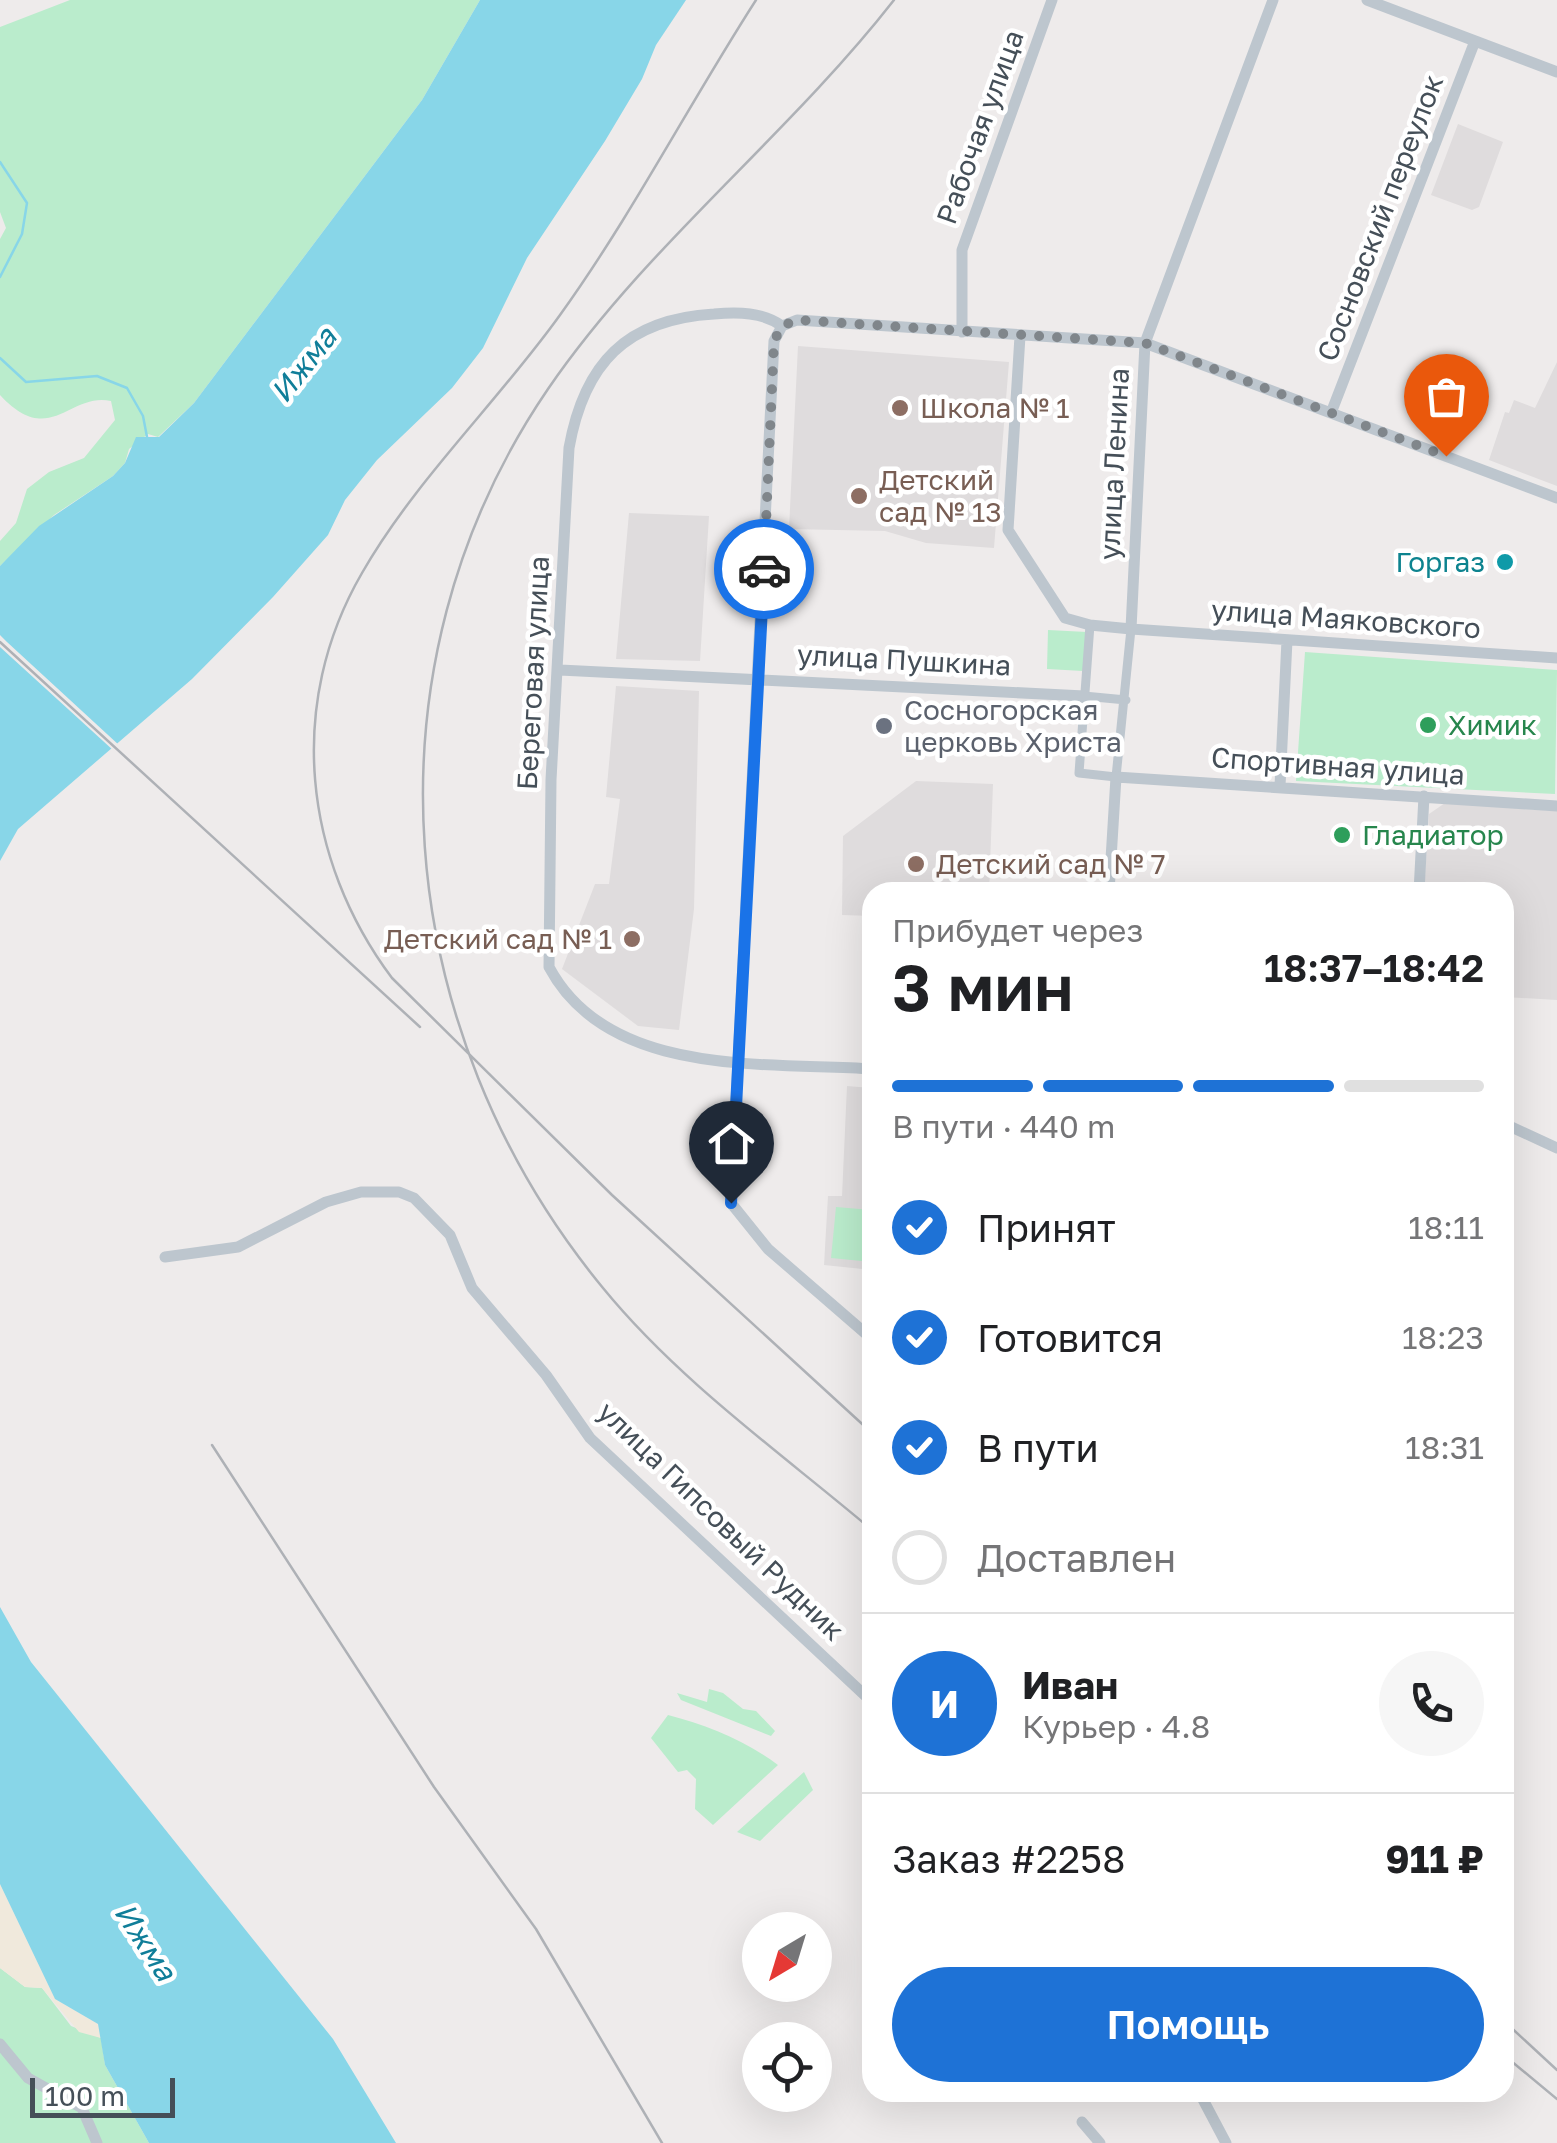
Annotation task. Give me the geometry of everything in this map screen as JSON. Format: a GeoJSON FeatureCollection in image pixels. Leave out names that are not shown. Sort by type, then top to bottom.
{"type":"FeatureCollection","features":[{"type":"Feature","properties":{"kind":"street","name":"Рабочая улица"},"geometry":{"type":"LineString","coordinates":[[962,332],[962,250],[1052,0]]}},
{"type":"Feature","properties":{"kind":"street","name":"улица Ленина"},"geometry":{"type":"LineString","coordinates":[[1110,882],[1131,629],[1145,343],[1273,0]]}},
{"type":"Feature","properties":{"kind":"street"},"geometry":{"type":"LineString","coordinates":[[1367,0],[1557,72]]}},
{"type":"Feature","properties":{"kind":"street","name":"Сосновский переулок"},"geometry":{"type":"LineString","coordinates":[[1331,414],[1475,41]]}},
{"type":"Feature","properties":{"kind":"street","name":"Береговая улица"},"geometry":{"type":"LineString","coordinates":[[862,1068],[676,1056],[610,1028],[564,994],[549,967],[551,780],[560,670],[569,448],[576,411],[589,381],[628,339],[660,321],[730,313],[769,317],[782,326],[797,320],[1145,343],[1557,498]]}},
{"type":"Feature","properties":{"kind":"street"},"geometry":{"type":"LineString","coordinates":[[782,326],[774,341],[731,1203],[768,1249],[862,1330]]}},
{"type":"Feature","properties":{"kind":"street"},"geometry":{"type":"LineString","coordinates":[[1020,336],[1008,530],[1066,618],[1090,626],[1078,773],[1116,777]]}},
{"type":"Feature","properties":{"kind":"street","name":"улица Маяковского"},"geometry":{"type":"LineString","coordinates":[[1090,626],[1557,658]]}},
{"type":"Feature","properties":{"kind":"street"},"geometry":{"type":"LineString","coordinates":[[1280,786],[1286,640]]}},
{"type":"Feature","properties":{"kind":"street","name":"улица Пушкина"},"geometry":{"type":"LineString","coordinates":[[560,670],[759,677],[1126,700]]}},
{"type":"Feature","properties":{"kind":"street","name":"Спортивная улица"},"geometry":{"type":"LineString","coordinates":[[1116,777],[1557,806]]}},
{"type":"Feature","properties":{"kind":"street"},"geometry":{"type":"LineString","coordinates":[[1420,882],[1424,796]]}},
{"type":"Feature","properties":{"kind":"street"},"geometry":{"type":"LineString","coordinates":[[1514,1127],[1551,1137],[1557,1148]]}},
{"type":"Feature","properties":{"kind":"street","name":"улица Гипсовый Рудник"},"geometry":{"type":"LineString","coordinates":[[165,1257],[238,1247],[326,1202],[361,1192],[399,1192],[414,1198],[450,1235],[472,1288],[546,1374],[590,1438],[862,1693]]}},
{"type":"Feature","properties":{"kind":"street"},"geometry":{"type":"LineString","coordinates":[[0,2044],[28,2078],[82,2108],[97,2143]]}},
{"type":"Feature","properties":{"kind":"street"},"geometry":{"type":"LineString","coordinates":[[1204,2102],[1226,2143]]}},
{"type":"Feature","properties":{"kind":"street"},"geometry":{"type":"LineString","coordinates":[[1082,2122],[1100,2143]]}},
{"type":"Feature","properties":{"kind":"shaded area"},"geometry":{"type":"Polygon","coordinates":[[[1458,124],[1503,142],[1479,207],[1472,210],[1431,195],[1458,124]]]}},
{"type":"Feature","properties":{"kind":"shaded area","name":"Школа № 1"},"geometry":{"type":"Polygon","coordinates":[[[798,346],[1009,362],[994,548],[926,543],[885,531],[789,529],[798,346]]]}},
{"type":"Feature","properties":{"kind":"shaded area"},"geometry":{"type":"Polygon","coordinates":[[[1557,362],[1557,486],[1489,460],[1505,412],[1509,413],[1514,400],[1535,408],[1557,362]]]}},
{"type":"Feature","properties":{"kind":"shaded area"},"geometry":{"type":"Polygon","coordinates":[[[629,513],[709,516],[700,661],[616,659],[629,513]]]}},
{"type":"Feature","properties":{"kind":"shaded area","name":"Детский сад № 1"},"geometry":{"type":"Polygon","coordinates":[[[616,686],[699,691],[694,909],[679,1030],[638,1026],[562,969],[595,884],[609,884],[620,799],[606,797],[616,686]]]}},
{"type":"Feature","properties":{"kind":"shaded area","name":"Детский сад № 7"},"geometry":{"type":"Polygon","coordinates":[[[916,781],[993,784],[989,882],[862,882],[862,916],[842,915],[843,836],[916,781]]]}},
{"type":"Feature","properties":{"kind":"shaded area"},"geometry":{"type":"Polygon","coordinates":[[[1445,803],[1557,811],[1557,1000],[1514,998],[1514,882],[1425,882],[1429,814],[1445,803]]]}},
{"type":"Feature","properties":{"kind":"shaded area"},"geometry":{"type":"Polygon","coordinates":[[[847,1086],[862,1087],[862,1269],[824,1265],[828,1196],[842,1196],[847,1086]]]}},
{"type":"Feature","properties":{"kind":"green space"},"geometry":{"type":"Polygon","coordinates":[[[70,0],[480,0],[422,100],[194,403],[158,437],[148,434],[129,449],[125,463],[113,476],[54,515],[0,566],[0,541],[16,523],[27,489],[49,472],[84,458],[115,420],[111,401],[96,400],[46,418],[17,410],[0,395],[0,239],[6,228],[0,212],[0,27],[70,0]]]}},
{"type":"Feature","properties":{"kind":"green space"},"geometry":{"type":"Polygon","coordinates":[[[1048,630],[1087,632],[1083,671],[1047,669],[1048,630]]]}},
{"type":"Feature","properties":{"kind":"green space","name":"Химик"},"geometry":{"type":"Polygon","coordinates":[[[1305,652],[1557,670],[1555,794],[1296,781],[1305,652]]]}},
{"type":"Feature","properties":{"kind":"green space"},"geometry":{"type":"Polygon","coordinates":[[[836,1207],[862,1209],[862,1261],[831,1258],[836,1207]]]}},
{"type":"Feature","properties":{"kind":"green space"},"geometry":{"type":"Polygon","coordinates":[[[709,1689],[723,1693],[743,1709],[756,1711],[775,1731],[771,1736],[681,1700],[677,1693],[707,1702],[709,1689]]]}},
{"type":"Feature","properties":{"kind":"green space"},"geometry":{"type":"Polygon","coordinates":[[[668,1715],[726,1735],[778,1765],[713,1825],[695,1809],[696,1779],[687,1770],[678,1772],[651,1738],[668,1715]]]}},
{"type":"Feature","properties":{"kind":"green space"},"geometry":{"type":"Polygon","coordinates":[[[804,1772],[813,1790],[760,1841],[737,1832],[804,1772]]]}},
{"type":"Feature","properties":{"kind":"green space"},"geometry":{"type":"Polygon","coordinates":[[[0,1968],[25,1987],[42,1988],[71,2026],[101,2038],[105,2065],[149,2143],[0,2143],[0,1968]]]}},
{"type":"Feature","properties":{"kind":"sand"},"geometry":{"type":"Polygon","coordinates":[[[0,1884],[55,1999],[98,2024],[101,2038],[79,2032],[42,1988],[25,1987],[0,1968],[0,1884]]]}},
{"type":"Feature","properties":{"kind":"water","name":"Ижма"},"geometry":{"type":"Polygon","coordinates":[[[480,0],[686,0],[656,45],[642,79],[605,141],[527,258],[483,348],[452,388],[377,460],[345,500],[328,535],[273,597],[192,679],[18,829],[0,861],[0,566],[39,526],[113,476],[125,463],[136,437],[159,437],[194,403],[422,100],[480,0]]]}},
{"type":"Feature","properties":{"kind":"water","name":"Ижма"},"geometry":{"type":"Polygon","coordinates":[[[0,1607],[31,1662],[333,2039],[396,2143],[149,2143],[105,2065],[98,2024],[55,1999],[0,1884],[0,1607]]]}},
{"type":"Feature","properties":{"kind":"pier"},"geometry":{"type":"Polygon","coordinates":[[[0,635],[120,746],[114,751],[0,647],[0,635]]]}},
{"type":"Feature","properties":{"kind":"waterway"},"geometry":{"type":"LineString","coordinates":[[0,162],[27,203],[22,234],[0,277]]}},
{"type":"Feature","properties":{"kind":"waterway"},"geometry":{"type":"LineString","coordinates":[[0,358],[26,382],[97,376],[127,388],[143,416],[147,437]]}},
{"type":"Feature","properties":{"kind":"railway"},"geometry":{"type":"LineString","coordinates":[[756,0],[636,199],[560,315],[407,505],[362,573],[338,623],[322,675],[315,727],[315,780],[323,832],[339,883],[362,932],[392,978],[612,1195],[862,1424]]}},
{"type":"Feature","properties":{"kind":"railway"},"geometry":{"type":"LineString","coordinates":[[862,1522],[664,1354],[603,1288],[532,1187],[478,1078],[442,964],[425,846],[426,728],[447,611],[487,497],[548,389],[628,287],[809,98],[894,0]]}},
{"type":"Feature","properties":{"kind":"railway"},"geometry":{"type":"LineString","coordinates":[[0,642],[420,1027]]}},
{"type":"Feature","properties":{"kind":"railway"},"geometry":{"type":"LineString","coordinates":[[212,1445],[434,1787],[536,1929],[662,2143]]}},
{"type":"Feature","properties":{"kind":"railway"},"geometry":{"type":"LineString","coordinates":[[1514,2030],[1557,2070]]}},
{"type":"Feature","properties":{"kind":"railway"},"geometry":{"type":"LineString","coordinates":[[1514,2063],[1557,2099]]}},
{"type":"Feature","properties":{"kind":"way so far"},"geometry":{"type":"LineString","coordinates":[[764,569],[774,341],[782,326],[797,320],[1145,343],[1446,456]]}},
{"type":"Feature","properties":{"kind":"place","name":"Школа № 1"},"geometry":{"type":"Point","coordinates":[900,408]}},
{"type":"Feature","properties":{"kind":"place","name":"Детский сад № 13"},"geometry":{"type":"Point","coordinates":[859,496]}},
{"type":"Feature","properties":{"kind":"place","name":"Горгаз"},"geometry":{"type":"Point","coordinates":[1505,562]}},
{"type":"Feature","properties":{"kind":"place","name":"Химик"},"geometry":{"type":"Point","coordinates":[1428,725]}},
{"type":"Feature","properties":{"kind":"place","name":"Сосногорская церковь Христа"},"geometry":{"type":"Point","coordinates":[884,726]}},
{"type":"Feature","properties":{"kind":"place","name":"Гладиатор"},"geometry":{"type":"Point","coordinates":[1342,835]}},
{"type":"Feature","properties":{"kind":"place","name":"Детский сад № 7"},"geometry":{"type":"Point","coordinates":[916,864]}},
{"type":"Feature","properties":{"kind":"place","name":"Детский сад № 1"},"geometry":{"type":"Point","coordinates":[632,939]}},
{"type":"Feature","properties":{"kind":"route"},"geometry":{"type":"LineString","coordinates":[[731,1203],[764,569]]}}]}
